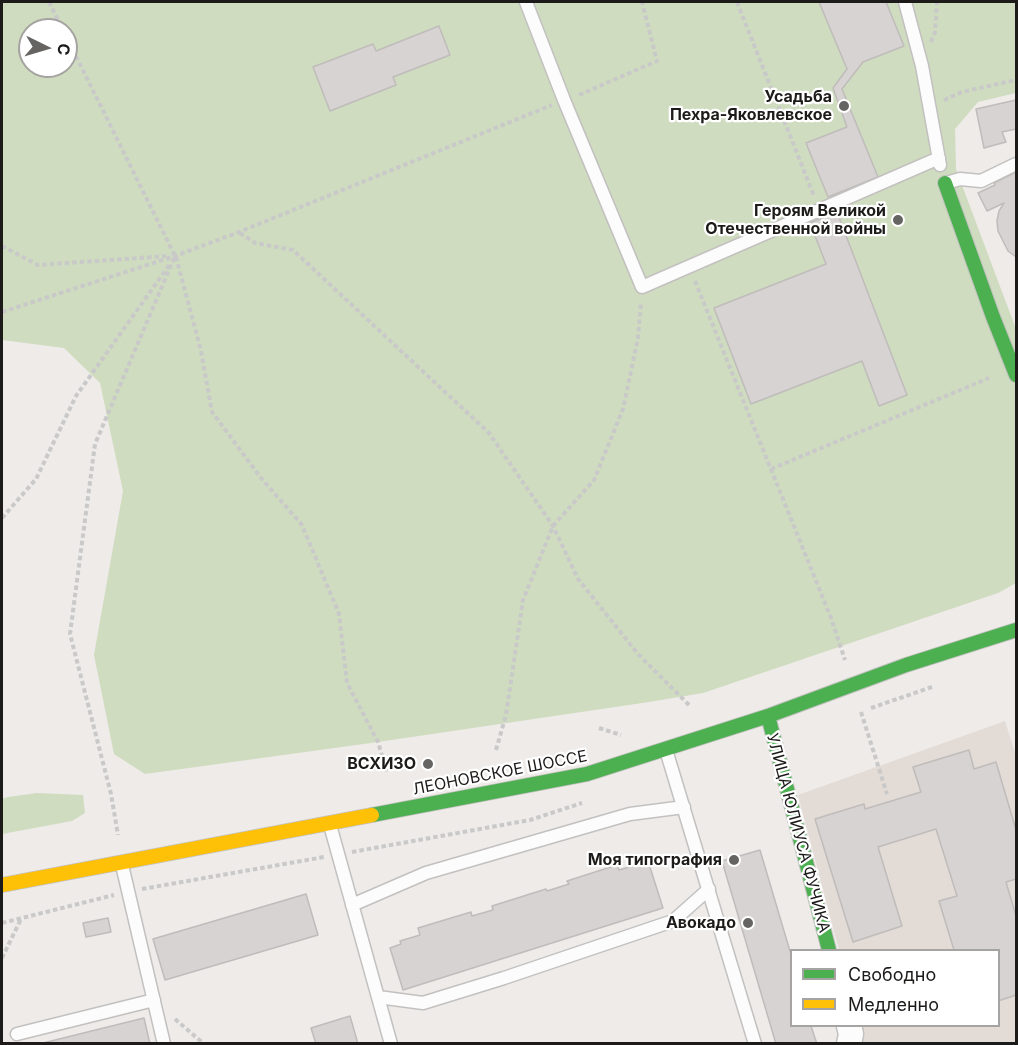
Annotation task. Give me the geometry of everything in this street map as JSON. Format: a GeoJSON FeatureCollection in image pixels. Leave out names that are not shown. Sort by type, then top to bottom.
{"type":"FeatureCollection","features":[{"type":"Feature","properties":{"kind":"main road"},"geometry":{"type":"LineString","coordinates":[[945,183],[1015,371]]}},
{"type":"Feature","properties":{"kind":"main road","name":"ЛЕОНОВСКОЕ ШОССЕ"},"geometry":{"type":"LineString","coordinates":[[2,885],[586,774],[768,716],[906,665],[1017,628]]}},
{"type":"Feature","properties":{"kind":"main road","name":"УЛИЦА ЮЛИУСА ФУЧИКА"},"geometry":{"type":"LineString","coordinates":[[768,716],[828,949]]}},
{"type":"Feature","properties":{"kind":"street"},"geometry":{"type":"LineString","coordinates":[[849,1027],[851,1034],[849,1044]]}},
{"type":"Feature","properties":{"kind":"lane"},"geometry":{"type":"LineString","coordinates":[[526,2],[642,287],[939,158]]}},
{"type":"Feature","properties":{"kind":"lane"},"geometry":{"type":"LineString","coordinates":[[905,2],[922,66],[945,183],[960,179],[981,181],[1017,164]]}},
{"type":"Feature","properties":{"kind":"lane"},"geometry":{"type":"LineString","coordinates":[[666,749],[755,1044]]}},
{"type":"Feature","properties":{"kind":"lane"},"geometry":{"type":"LineString","coordinates":[[352,905],[426,873],[630,814],[684,807]]}},
{"type":"Feature","properties":{"kind":"lane"},"geometry":{"type":"LineString","coordinates":[[329,823],[391,1044]]}},
{"type":"Feature","properties":{"kind":"lane"},"geometry":{"type":"LineString","coordinates":[[122,863],[164,1044]]}},
{"type":"Feature","properties":{"kind":"lane"},"geometry":{"type":"LineString","coordinates":[[378,997],[423,1003],[494,981],[673,921],[709,889]]}},
{"type":"Feature","properties":{"kind":"lane"},"geometry":{"type":"LineString","coordinates":[[17,1034],[154,1000]]}},
{"type":"Feature","properties":{"kind":"path"},"geometry":{"type":"LineString","coordinates":[[49,2],[57,18]]}},
{"type":"Feature","properties":{"kind":"path"},"geometry":{"type":"LineString","coordinates":[[2,312],[176,256],[239,232],[657,61],[642,2]]}},
{"type":"Feature","properties":{"kind":"path"},"geometry":{"type":"LineString","coordinates":[[737,2],[819,210]]}},
{"type":"Feature","properties":{"kind":"path"},"geometry":{"type":"LineString","coordinates":[[78,60],[176,256],[201,351],[212,412],[261,478],[302,525],[339,614],[347,683],[378,742],[387,773]]}},
{"type":"Feature","properties":{"kind":"path"},"geometry":{"type":"LineString","coordinates":[[929,106],[962,92],[1017,80]]}},
{"type":"Feature","properties":{"kind":"path"},"geometry":{"type":"LineString","coordinates":[[239,232],[255,243],[293,250],[489,433],[552,526],[579,579],[638,654],[690,706]]}},
{"type":"Feature","properties":{"kind":"path"},"geometry":{"type":"LineString","coordinates":[[2,246],[38,265],[176,256]]}},
{"type":"Feature","properties":{"kind":"path"},"geometry":{"type":"LineString","coordinates":[[2,518],[36,479],[76,396],[176,256]]}},
{"type":"Feature","properties":{"kind":"path"},"geometry":{"type":"LineString","coordinates":[[118,835],[111,794],[70,634],[95,444],[176,256]]}},
{"type":"Feature","properties":{"kind":"path"},"geometry":{"type":"LineString","coordinates":[[689,267],[831,618],[845,660]]}},
{"type":"Feature","properties":{"kind":"path"},"geometry":{"type":"LineString","coordinates":[[496,750],[506,715],[523,600],[552,526],[594,480],[622,409],[638,338],[642,287]]}},
{"type":"Feature","properties":{"kind":"path"},"geometry":{"type":"LineString","coordinates":[[771,469],[1015,371]]}},
{"type":"Feature","properties":{"kind":"path"},"geometry":{"type":"LineString","coordinates":[[861,712],[887,794]]}},
{"type":"Feature","properties":{"kind":"path"},"geometry":{"type":"LineString","coordinates":[[2,958],[21,918]]}},
{"type":"Feature","properties":{"kind":"path"},"geometry":{"type":"LineString","coordinates":[[154,1000],[204,1044]]}},
{"type":"Feature","properties":{"kind":"shaded area"},"geometry":{"type":"Polygon","coordinates":[[[1005,721],[1016,756],[1016,1043],[857,1043],[858,1027],[1000,1027],[1000,949],[839,949],[798,795],[1005,721]]]}},
{"type":"Feature","properties":{"kind":"green space"},"geometry":{"type":"Polygon","coordinates":[[[2,2],[1016,2],[1016,93],[978,102],[955,129],[956,169],[1016,329],[1016,583],[998,593],[703,693],[378,742],[145,774],[114,754],[94,655],[123,491],[100,383],[64,348],[2,340],[2,2]]]}},
{"type":"Feature","properties":{"kind":"green space"},"geometry":{"type":"Polygon","coordinates":[[[37,793],[83,795],[85,813],[72,821],[2,834],[2,799],[37,793]]]}},
{"type":"Feature","properties":{"kind":"building","name":"Усадьба Пехра-Яковлевское"},"geometry":{"type":"Polygon","coordinates":[[[819,2],[886,2],[904,46],[863,62],[842,89],[878,177],[828,197],[806,143],[847,127],[833,88],[847,69],[819,2]]]}},
{"type":"Feature","properties":{"kind":"building"},"geometry":{"type":"Polygon","coordinates":[[[439,26],[450,55],[393,77],[396,85],[330,111],[313,67],[373,44],[376,51],[439,26]]]}},
{"type":"Feature","properties":{"kind":"building"},"geometry":{"type":"Polygon","coordinates":[[[1016,100],[1016,129],[1002,132],[1006,142],[984,148],[976,109],[1016,100]]]}},
{"type":"Feature","properties":{"kind":"building"},"geometry":{"type":"Polygon","coordinates":[[[1016,172],[1016,257],[1008,251],[998,231],[999,211],[1004,203],[987,211],[978,193],[1016,172]]]}},
{"type":"Feature","properties":{"kind":"building"},"geometry":{"type":"Polygon","coordinates":[[[837,212],[907,395],[879,406],[862,361],[751,404],[714,308],[826,264],[810,223],[837,212]]]}},
{"type":"Feature","properties":{"kind":"building"},"geometry":{"type":"Polygon","coordinates":[[[969,750],[974,769],[996,762],[1016,830],[1016,879],[1006,882],[1016,916],[1016,995],[1000,1000],[1000,949],[954,949],[939,901],[957,896],[936,829],[878,847],[902,926],[853,942],[815,819],[864,804],[865,809],[921,792],[913,767],[969,750]]]}},
{"type":"Feature","properties":{"kind":"building"},"geometry":{"type":"Polygon","coordinates":[[[760,850],[790,951],[790,1027],[811,1027],[817,1044],[776,1044],[722,861],[760,850]]]}},
{"type":"Feature","properties":{"kind":"building"},"geometry":{"type":"Polygon","coordinates":[[[639,864],[640,867],[649,864],[663,908],[403,990],[390,948],[401,944],[400,941],[420,935],[418,928],[471,912],[472,916],[493,910],[492,906],[569,884],[567,881],[617,865],[619,870],[639,864]]]}},
{"type":"Feature","properties":{"kind":"building"},"geometry":{"type":"Polygon","coordinates":[[[306,894],[318,935],[165,980],[153,939],[306,894]]]}},
{"type":"Feature","properties":{"kind":"building"},"geometry":{"type":"Polygon","coordinates":[[[108,918],[111,932],[86,937],[83,923],[108,918]]]}},
{"type":"Feature","properties":{"kind":"building"},"geometry":{"type":"Polygon","coordinates":[[[350,1016],[358,1044],[316,1044],[311,1028],[350,1016]]]}},
{"type":"Feature","properties":{"kind":"building"},"geometry":{"type":"Polygon","coordinates":[[[144,1018],[150,1044],[39,1044],[144,1018]]]}},
{"type":"Feature","properties":{"kind":"traffic: fast"},"geometry":{"type":"LineString","coordinates":[[945,183],[1016,375]]}},
{"type":"Feature","properties":{"kind":"traffic: fast"},"geometry":{"type":"LineString","coordinates":[[372,815],[587,774],[768,716],[906,665],[1016,630]]}},
{"type":"Feature","properties":{"kind":"traffic: fast"},"geometry":{"type":"LineString","coordinates":[[768,716],[829,949]]}},
{"type":"Feature","properties":{"kind":"traffic: slow"},"geometry":{"type":"LineString","coordinates":[[2,885],[372,815]]}},
{"type":"Feature","properties":{"kind":"place","name":"Усадьба Пехра-Яковлевское"},"geometry":{"type":"Point","coordinates":[844,106]}},
{"type":"Feature","properties":{"kind":"place","name":"Героям Великой Отечественной войны"},"geometry":{"type":"Point","coordinates":[898,220]}},
{"type":"Feature","properties":{"kind":"place","name":"ВСХИЗО"},"geometry":{"type":"Point","coordinates":[428,764]}},
{"type":"Feature","properties":{"kind":"place","name":"Моя типография"},"geometry":{"type":"Point","coordinates":[734,860]}},
{"type":"Feature","properties":{"kind":"place","name":"Авокадо"},"geometry":{"type":"Point","coordinates":[748,923]}}]}
